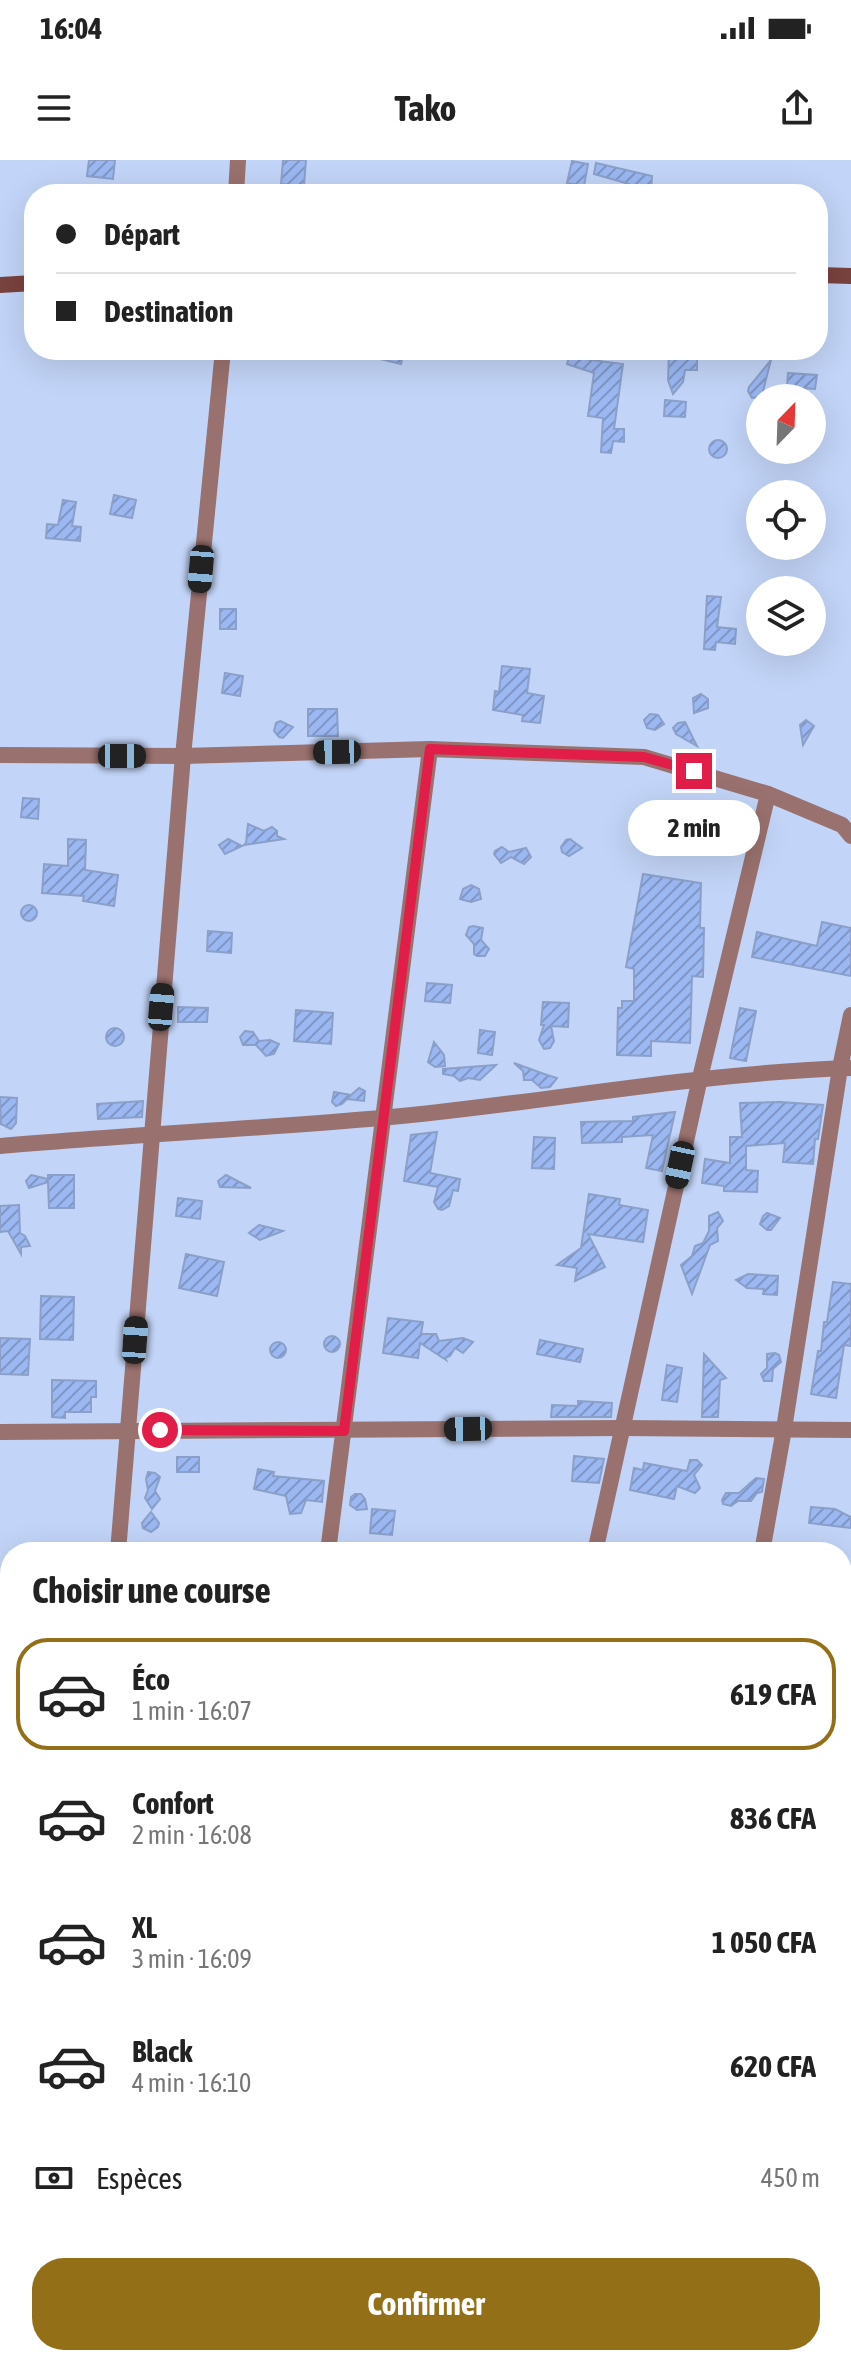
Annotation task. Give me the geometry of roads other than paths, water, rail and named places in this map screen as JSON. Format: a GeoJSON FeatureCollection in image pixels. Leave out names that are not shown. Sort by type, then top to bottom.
{"type":"FeatureCollection","features":[{"type":"Feature","properties":{"kind":"street"},"geometry":{"type":"LineString","coordinates":[[237,184],[238,160]]}},
{"type":"Feature","properties":{"kind":"street"},"geometry":{"type":"LineString","coordinates":[[828,275],[851,276]]}},
{"type":"Feature","properties":{"kind":"street"},"geometry":{"type":"LineString","coordinates":[[0,285],[24,284]]}},
{"type":"Feature","properties":{"kind":"street"},"geometry":{"type":"LineString","coordinates":[[119,1542],[183,756],[222,360]]}},
{"type":"Feature","properties":{"kind":"street"},"geometry":{"type":"LineString","coordinates":[[329,1542],[430,749]]}},
{"type":"Feature","properties":{"kind":"street"},"geometry":{"type":"LineString","coordinates":[[0,755],[183,756],[430,749],[644,757],[768,794],[842,825],[851,836]]}},
{"type":"Feature","properties":{"kind":"street"},"geometry":{"type":"LineString","coordinates":[[597,1542],[700,1078],[768,794]]}},
{"type":"Feature","properties":{"kind":"street"},"geometry":{"type":"LineString","coordinates":[[764,1542],[846,1068],[851,1015]]}},
{"type":"Feature","properties":{"kind":"street"},"geometry":{"type":"LineString","coordinates":[[0,1146],[382,1117],[700,1078],[846,1068]]}},
{"type":"Feature","properties":{"kind":"street"},"geometry":{"type":"LineString","coordinates":[[0,1432],[129,1429],[851,1430]]}}]}
